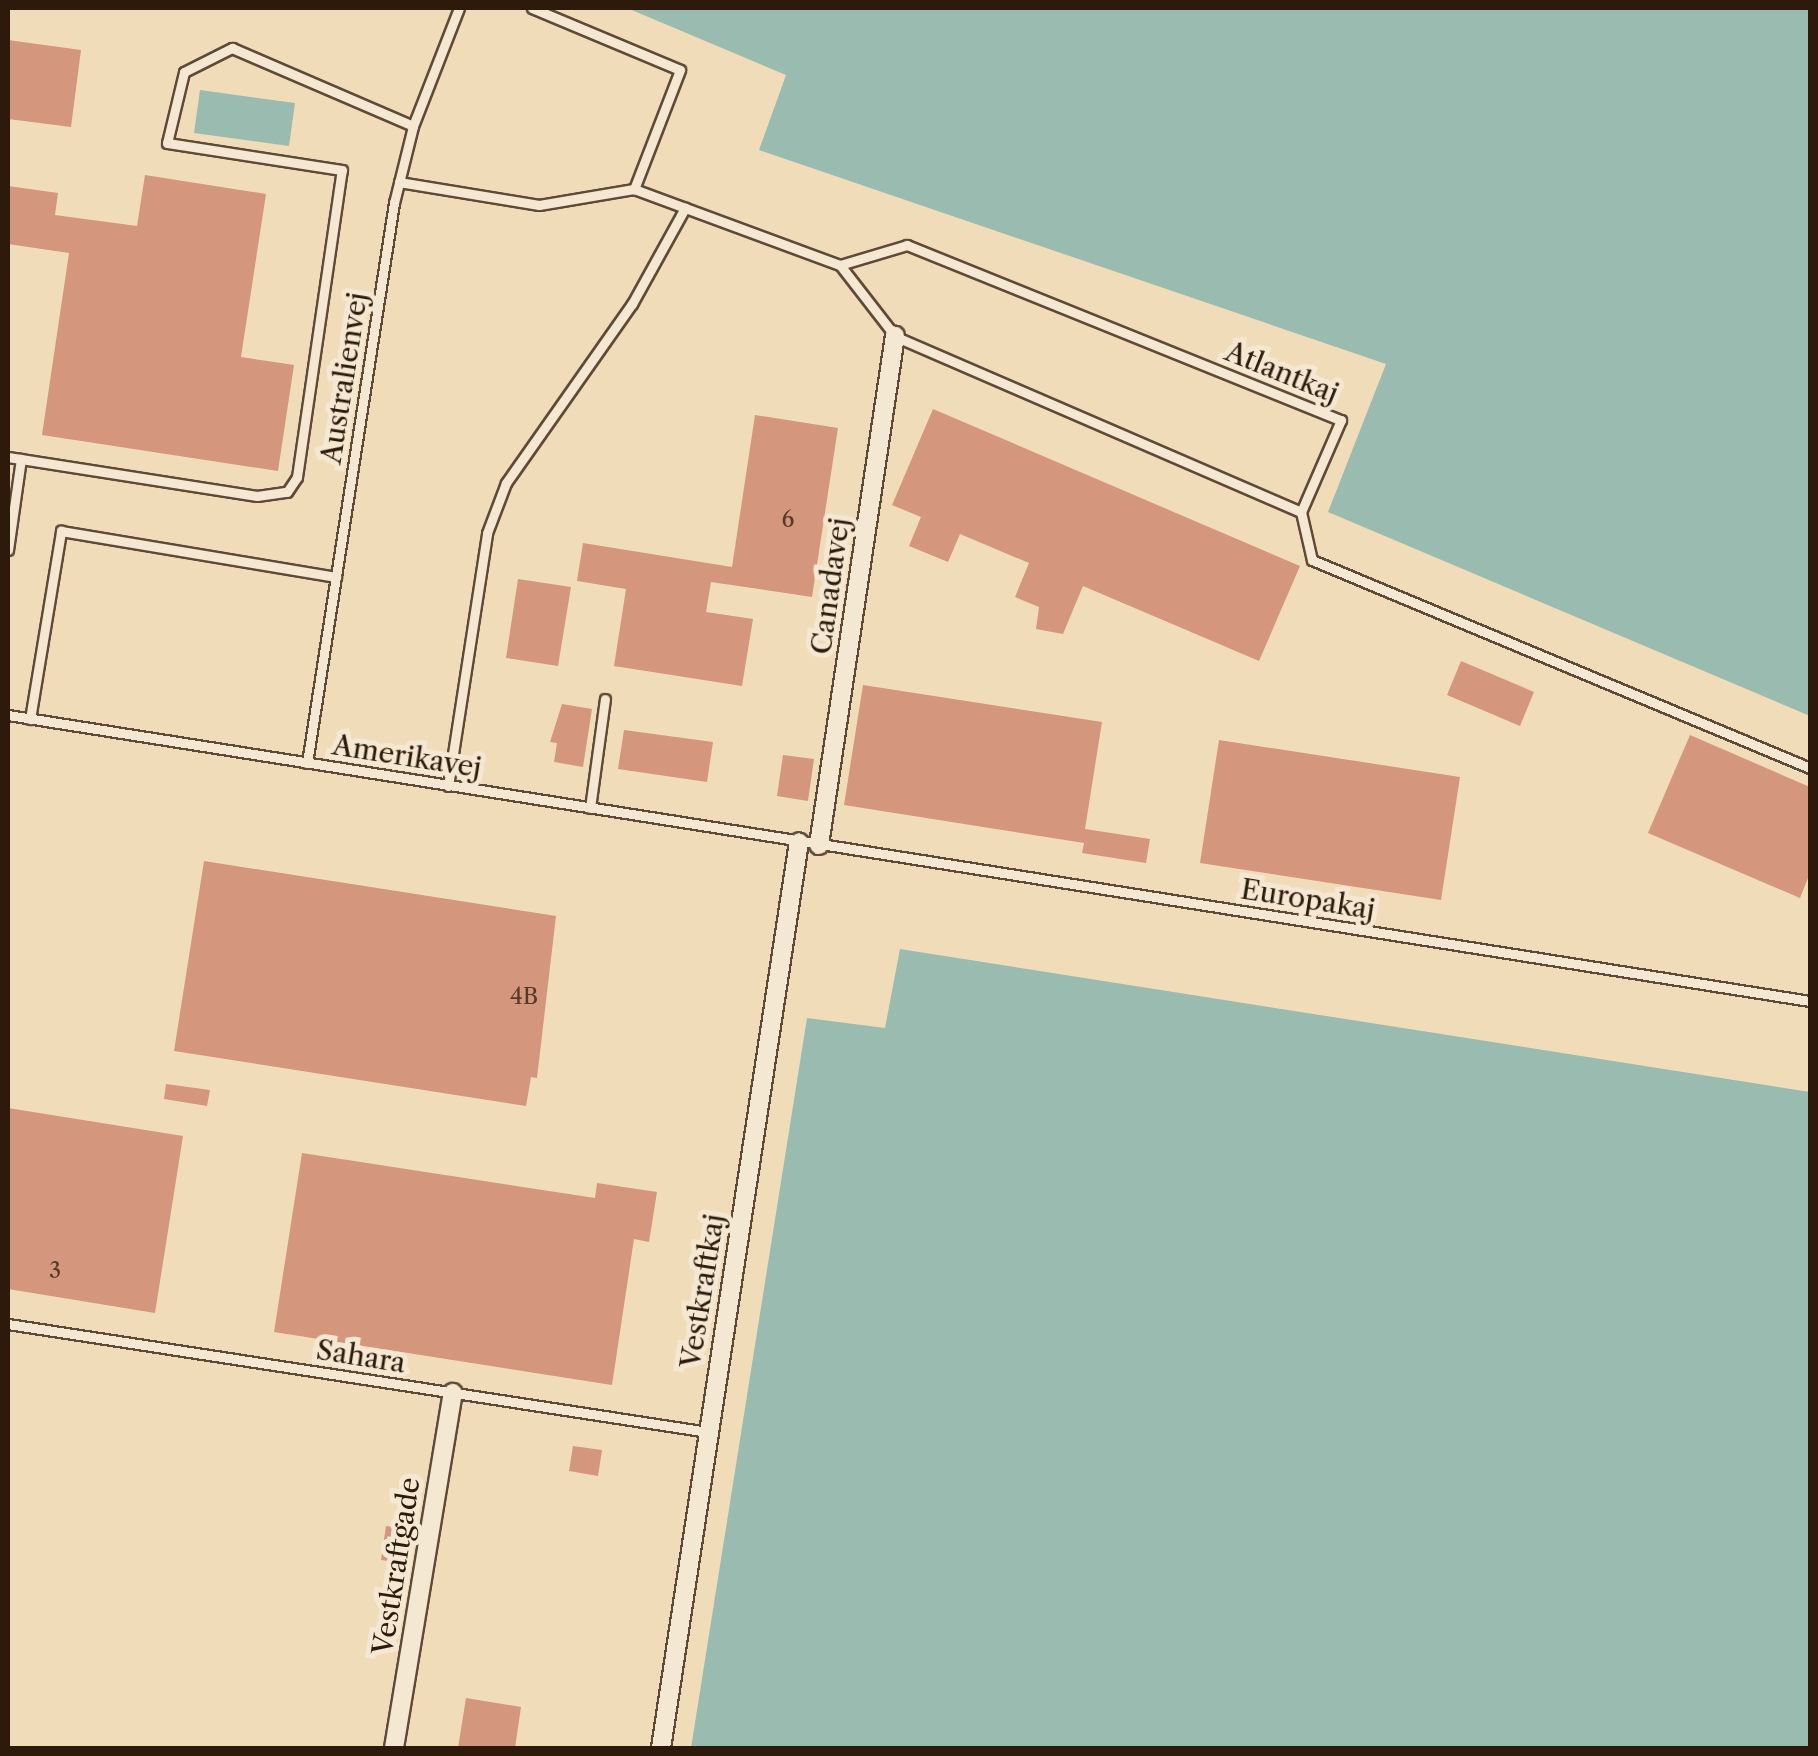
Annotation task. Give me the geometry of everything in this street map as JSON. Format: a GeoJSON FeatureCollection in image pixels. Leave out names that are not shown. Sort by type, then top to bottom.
{"type":"FeatureCollection","features":[{"type":"Feature","properties":{"kind":"street","name":"Canadavej"},"geometry":{"type":"LineString","coordinates":[[819,845],[895,336]]}},
{"type":"Feature","properties":{"kind":"street","name":"Vestkraftkaj"},"geometry":{"type":"LineString","coordinates":[[661,1748],[799,842]]}},
{"type":"Feature","properties":{"kind":"street","name":"Vestkraftgade"},"geometry":{"type":"LineString","coordinates":[[394,1748],[453,1393]]}},
{"type":"Feature","properties":{"kind":"lane","name":"Australienvej"},"geometry":{"type":"LineString","coordinates":[[307,763],[399,182],[413,126],[459,8]]}},
{"type":"Feature","properties":{"kind":"lane"},"geometry":{"type":"LineString","coordinates":[[532,8],[680,70],[634,190]]}},
{"type":"Feature","properties":{"kind":"lane"},"geometry":{"type":"LineString","coordinates":[[8,457],[257,496],[288,492],[296,478],[342,170],[166,143],[184,72],[232,48],[413,126]]}},
{"type":"Feature","properties":{"kind":"lane"},"geometry":{"type":"LineString","coordinates":[[399,182],[539,205],[634,190],[840,265],[895,336],[1301,512],[1312,560],[1810,768]]}},
{"type":"Feature","properties":{"kind":"lane"},"geometry":{"type":"LineString","coordinates":[[448,786],[487,534],[506,483],[632,304],[686,208]]}},
{"type":"Feature","properties":{"kind":"lane","name":"Atlantkaj"},"geometry":{"type":"LineString","coordinates":[[840,265],[907,245],[1342,420],[1301,512]]}},
{"type":"Feature","properties":{"kind":"lane"},"geometry":{"type":"LineString","coordinates":[[8,550],[20,459]]}},
{"type":"Feature","properties":{"kind":"lane"},"geometry":{"type":"LineString","coordinates":[[30,719],[61,531],[336,577]]}},
{"type":"Feature","properties":{"kind":"lane"},"geometry":{"type":"LineString","coordinates":[[590,808],[605,700]]}},
{"type":"Feature","properties":{"kind":"lane","name":"Amerikavej"},"geometry":{"type":"LineString","coordinates":[[8,715],[799,842]]}},
{"type":"Feature","properties":{"kind":"lane","name":"Europakaj"},"geometry":{"type":"LineString","coordinates":[[799,842],[1810,1001]]}},
{"type":"Feature","properties":{"kind":"lane","name":"Sahara"},"geometry":{"type":"LineString","coordinates":[[8,1324],[708,1432]]}},
{"type":"Feature","properties":{"kind":"water"},"geometry":{"type":"Polygon","coordinates":[[[627,8],[1810,8],[1810,716],[1328,512],[1386,364],[759,150],[786,75],[627,8]]]}},
{"type":"Feature","properties":{"kind":"water"},"geometry":{"type":"Polygon","coordinates":[[[200,90],[295,103],[289,146],[194,133],[200,90]]]}},
{"type":"Feature","properties":{"kind":"water"},"geometry":{"type":"Polygon","coordinates":[[[900,949],[1810,1092],[1810,1748],[691,1748],[807,1018],[885,1028],[900,949]]]}},
{"type":"Feature","properties":{"kind":"building"},"geometry":{"type":"Polygon","coordinates":[[[8,40],[81,50],[71,127],[8,119],[8,40]]]}},
{"type":"Feature","properties":{"kind":"building"},"geometry":{"type":"Polygon","coordinates":[[[145,175],[266,194],[241,357],[294,365],[278,471],[42,435],[69,253],[8,244],[8,186],[58,193],[55,215],[137,226],[145,175]]]}},
{"type":"Feature","properties":{"kind":"building"},"geometry":{"type":"Polygon","coordinates":[[[933,409],[1300,566],[1259,661],[1083,586],[1063,634],[1036,629],[1039,607],[1015,597],[1029,563],[960,534],[948,562],[909,546],[921,517],[892,505],[933,409]]]}},
{"type":"Feature","properties":{"kind":"building"},"geometry":{"type":"Polygon","coordinates":[[[755,415],[838,428],[812,597],[711,582],[706,612],[753,619],[742,686],[614,666],[626,589],[577,581],[583,543],[732,567],[755,415]]]}},
{"type":"Feature","properties":{"kind":"building"},"geometry":{"type":"Polygon","coordinates":[[[518,579],[571,587],[558,666],[506,658],[518,579]]]}},
{"type":"Feature","properties":{"kind":"building"},"geometry":{"type":"Polygon","coordinates":[[[1461,661],[1534,692],[1520,726],[1447,695],[1461,661]]]}},
{"type":"Feature","properties":{"kind":"building"},"geometry":{"type":"Polygon","coordinates":[[[863,685],[1102,722],[1085,829],[1150,839],[1146,863],[1082,853],[1084,843],[844,805],[863,685]]]}},
{"type":"Feature","properties":{"kind":"building"},"geometry":{"type":"Polygon","coordinates":[[[562,704],[592,709],[583,767],[554,762],[557,743],[550,742],[562,704]]]}},
{"type":"Feature","properties":{"kind":"building"},"geometry":{"type":"Polygon","coordinates":[[[624,730],[713,742],[707,782],[618,769],[624,730]]]}},
{"type":"Feature","properties":{"kind":"building"},"geometry":{"type":"Polygon","coordinates":[[[1690,735],[1810,787],[1810,873],[1800,898],[1648,833],[1690,735]]]}},
{"type":"Feature","properties":{"kind":"building"},"geometry":{"type":"Polygon","coordinates":[[[1219,740],[1460,777],[1441,900],[1200,863],[1219,740]]]}},
{"type":"Feature","properties":{"kind":"building"},"geometry":{"type":"Polygon","coordinates":[[[783,755],[814,759],[808,801],[777,796],[783,755]]]}},
{"type":"Feature","properties":{"kind":"building"},"geometry":{"type":"Polygon","coordinates":[[[204,861],[556,916],[537,1078],[531,1077],[526,1106],[174,1051],[204,861]]]}},
{"type":"Feature","properties":{"kind":"building"},"geometry":{"type":"Polygon","coordinates":[[[166,1084],[210,1090],[207,1106],[164,1099],[166,1084]]]}},
{"type":"Feature","properties":{"kind":"building"},"geometry":{"type":"Polygon","coordinates":[[[8,1108],[183,1136],[155,1313],[8,1289],[8,1108]]]}},
{"type":"Feature","properties":{"kind":"building"},"geometry":{"type":"Polygon","coordinates":[[[302,1153],[595,1198],[597,1183],[657,1192],[649,1242],[634,1239],[612,1385],[274,1332],[302,1153]]]}},
{"type":"Feature","properties":{"kind":"building"},"geometry":{"type":"Polygon","coordinates":[[[573,1446],[602,1450],[598,1476],[569,1471],[573,1446]]]}},
{"type":"Feature","properties":{"kind":"building"},"geometry":{"type":"Polygon","coordinates":[[[386,1526],[409,1529],[404,1563],[381,1560],[386,1526]]]}},
{"type":"Feature","properties":{"kind":"building"},"geometry":{"type":"Polygon","coordinates":[[[466,1698],[521,1707],[515,1748],[458,1748],[466,1698]]]}}]}
